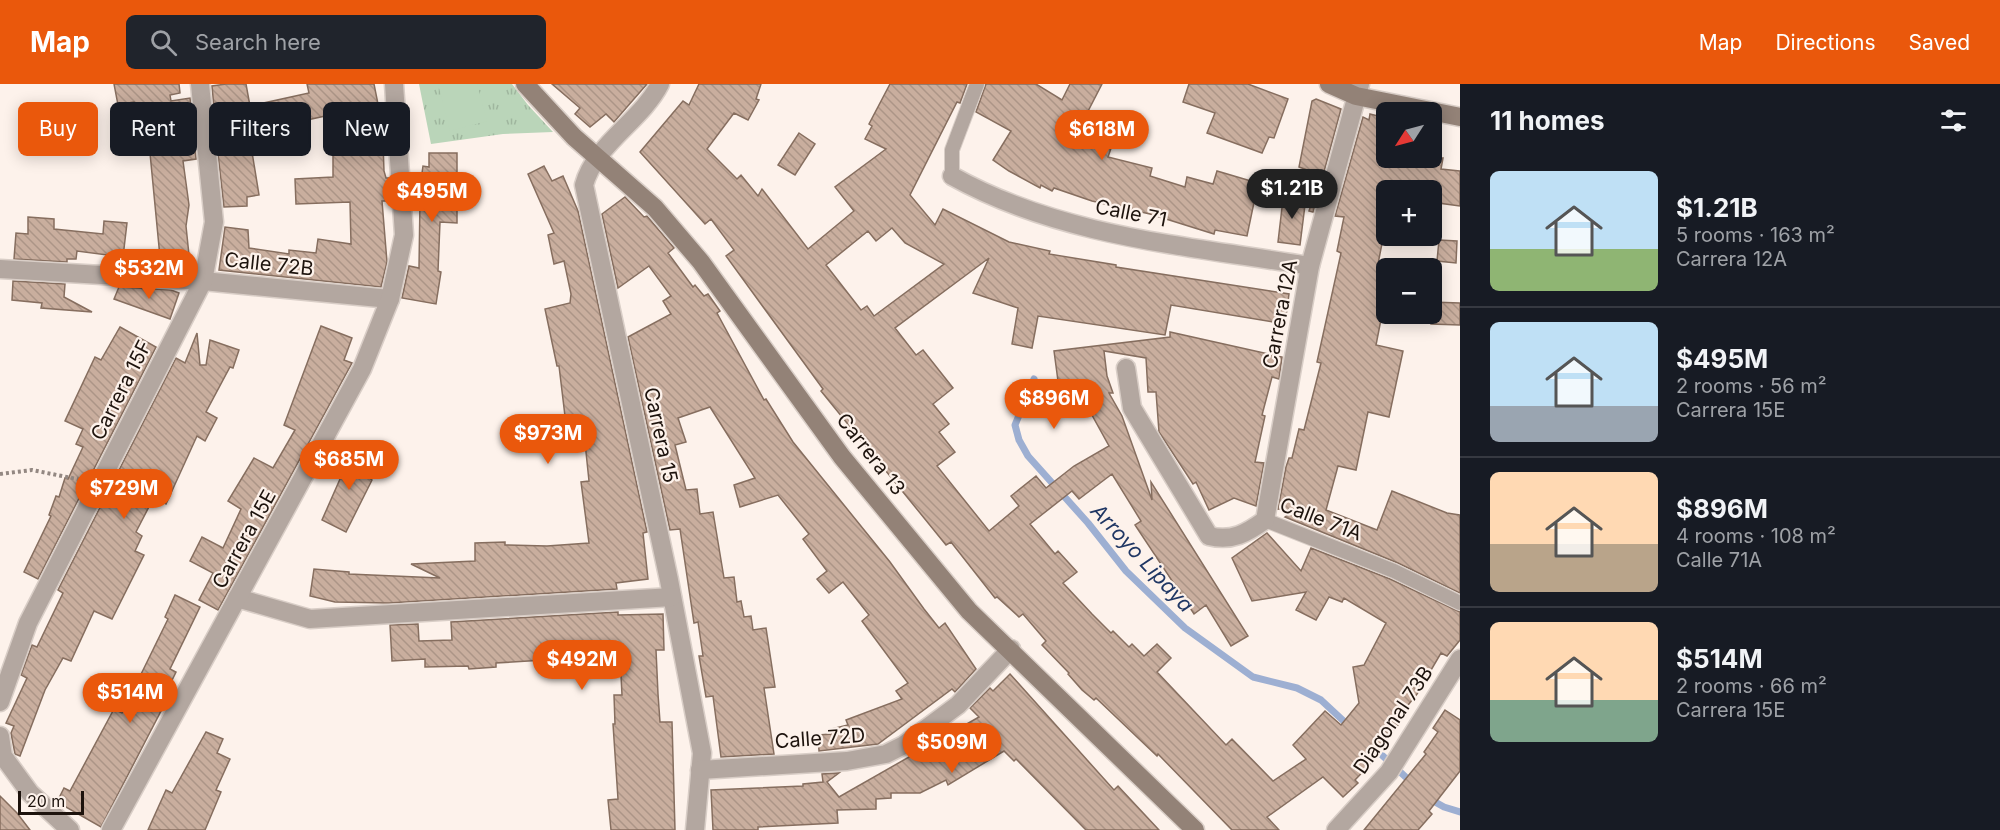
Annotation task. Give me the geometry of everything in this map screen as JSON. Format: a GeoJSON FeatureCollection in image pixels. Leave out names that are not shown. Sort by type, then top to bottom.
{"type":"FeatureCollection","features":[{"type":"Feature","properties":{"kind":"street","name":"Carrera 15F"},"geometry":{"type":"LineString","coordinates":[[0,702],[28,623],[202,280],[214,222],[200,84]]}},
{"type":"Feature","properties":{"kind":"street","name":"Carrera 15E"},"geometry":{"type":"LineString","coordinates":[[111,830],[362,369],[390,298],[404,235],[394,84]]}},
{"type":"Feature","properties":{"kind":"street"},"geometry":{"type":"LineString","coordinates":[[525,84],[574,137],[599,157],[660,84]]}},
{"type":"Feature","properties":{"kind":"street"},"geometry":{"type":"LineString","coordinates":[[1329,84],[1460,117]]}},
{"type":"Feature","properties":{"kind":"street","name":"Carrera 12A"},"geometry":{"type":"LineString","coordinates":[[1265,520],[1310,266],[1358,90]]}},
{"type":"Feature","properties":{"kind":"street","name":"Carrera 15"},"geometry":{"type":"LineString","coordinates":[[599,157],[588,173],[585,185],[672,597],[702,753],[696,830]]}},
{"type":"Feature","properties":{"kind":"street","name":"Carrera 13"},"geometry":{"type":"LineString","coordinates":[[599,157],[655,208],[701,262],[842,457],[969,610],[1195,830]]}},
{"type":"Feature","properties":{"kind":"street","name":"Calle 71"},"geometry":{"type":"LineString","coordinates":[[952,176],[990,198],[1028,212],[1098,232],[1310,266]]}},
{"type":"Feature","properties":{"kind":"street","name":"Calle 72B"},"geometry":{"type":"LineString","coordinates":[[0,269],[202,280],[390,298]]}},
{"type":"Feature","properties":{"kind":"street","name":"Calle 71A"},"geometry":{"type":"LineString","coordinates":[[1126,368],[1132,408],[1209,536],[1218,538],[1245,535],[1265,520]]}},
{"type":"Feature","properties":{"kind":"street"},"geometry":{"type":"LineString","coordinates":[[237,598],[310,619],[672,597]]}},
{"type":"Feature","properties":{"kind":"street","name":"Calle 72D"},"geometry":{"type":"LineString","coordinates":[[700,770],[847,761],[886,754],[904,745],[958,705],[1011,649]]}},
{"type":"Feature","properties":{"kind":"street","name":"Diagonal 73B"},"geometry":{"type":"LineString","coordinates":[[1336,830],[1394,765],[1460,659]]}},
{"type":"Feature","properties":{"kind":"street"},"geometry":{"type":"LineString","coordinates":[[0,736],[5,765],[30,793],[70,830]]}},
{"type":"Feature","properties":{"kind":"lane"},"geometry":{"type":"LineString","coordinates":[[952,176],[952,150],[977,84]]}},
{"type":"Feature","properties":{"kind":"lane","name":"Calle 71A"},"geometry":{"type":"LineString","coordinates":[[1265,520],[1394,571],[1460,603]]}},
{"type":"Feature","properties":{"kind":"path"},"geometry":{"type":"LineString","coordinates":[[0,474],[32,470],[99,483]]}},
{"type":"Feature","properties":{"kind":"green space"},"geometry":{"type":"Polygon","coordinates":[[[419,84],[512,84],[553,132],[503,134],[431,144],[419,84]]]}},
{"type":"Feature","properties":{"kind":"green space"},"geometry":{"type":"Polygon","coordinates":[[[438,84],[477,84],[487,121],[450,131],[438,84]]]}},
{"type":"Feature","properties":{"kind":"building"},"geometry":{"type":"Polygon","coordinates":[[[114,84],[179,84],[180,93],[170,95],[171,101],[190,98],[190,102],[134,102],[117,102],[114,84]]]}},
{"type":"Feature","properties":{"kind":"building"},"geometry":{"type":"Polygon","coordinates":[[[246,84],[249,102],[213,102],[212,86],[246,84]]]}},
{"type":"Feature","properties":{"kind":"building"},"geometry":{"type":"Polygon","coordinates":[[[307,84],[374,84],[378,102],[323,102],[323,117],[311,119],[311,102],[268,102],[309,93],[307,84]]]}},
{"type":"Feature","properties":{"kind":"building"},"geometry":{"type":"Polygon","coordinates":[[[552,84],[647,84],[614,122],[606,114],[590,127],[575,114],[580,108],[552,84]]]}},
{"type":"Feature","properties":{"kind":"building"},"geometry":{"type":"Polygon","coordinates":[[[699,84],[761,84],[756,99],[759,100],[748,120],[734,113],[707,149],[737,179],[741,175],[758,196],[762,189],[808,249],[854,211],[835,187],[886,149],[865,139],[872,126],[869,124],[890,84],[967,84],[960,103],[957,102],[910,195],[935,225],[943,209],[1009,242],[1050,251],[1049,254],[1116,265],[1116,267],[1289,294],[1285,324],[1171,305],[1165,335],[1038,316],[1032,348],[1012,344],[1018,308],[973,293],[989,258],[895,328],[916,355],[923,350],[953,388],[933,404],[949,424],[939,432],[955,452],[937,466],[989,531],[1019,506],[1011,496],[1036,476],[1046,488],[1074,466],[1109,446],[1088,408],[1063,416],[1051,384],[1058,381],[1054,351],[1170,337],[1170,332],[1282,357],[1279,379],[1272,377],[1262,415],[1265,416],[1255,462],[1264,463],[1256,506],[1234,498],[1209,510],[1196,482],[1193,484],[1159,432],[1156,392],[1148,392],[1146,358],[1104,351],[1107,376],[1113,393],[1109,393],[1122,416],[1152,500],[1151,482],[1248,636],[1231,646],[1206,605],[1194,614],[1135,525],[1141,521],[1112,474],[1079,499],[1072,491],[1030,524],[1055,554],[1058,551],[1077,572],[1063,583],[1092,614],[1111,633],[1113,631],[1129,647],[1132,644],[1144,656],[1157,644],[1171,658],[1157,672],[1226,745],[1232,739],[1273,781],[1306,759],[1293,745],[1325,711],[1341,725],[1359,703],[1353,667],[1364,665],[1386,623],[1344,598],[1342,602],[1329,597],[1316,620],[1296,610],[1306,592],[1252,601],[1232,558],[1267,533],[1301,571],[1311,548],[1390,579],[1460,612],[1460,640],[1447,656],[1441,653],[1417,694],[1395,721],[1399,724],[1374,755],[1377,757],[1355,780],[1358,783],[1343,797],[1323,777],[1267,817],[1279,830],[1232,830],[1158,754],[1157,756],[1096,698],[1094,700],[1082,690],[1042,645],[1046,641],[1023,614],[1019,617],[997,597],[995,598],[951,542],[946,545],[821,391],[823,389],[726,256],[734,250],[711,219],[705,224],[640,152],[683,101],[689,105],[699,84]],[[892,228],[876,241],[868,231],[826,265],[861,310],[867,306],[874,316],[944,264],[905,243],[892,228]]]}},
{"type":"Feature","properties":{"kind":"building"},"geometry":{"type":"Polygon","coordinates":[[[986,84],[1036,84],[1062,100],[1070,84],[1102,84],[1084,119],[1117,131],[1108,157],[1152,168],[1150,176],[1185,187],[1187,177],[1213,184],[1217,171],[1251,181],[1248,191],[1256,193],[1247,236],[1215,230],[1214,234],[1150,214],[1092,201],[1054,188],[1052,191],[1041,185],[1040,188],[1009,171],[993,160],[1011,131],[976,112],[986,84]]]}},
{"type":"Feature","properties":{"kind":"building"},"geometry":{"type":"Polygon","coordinates":[[[1189,84],[1248,84],[1288,99],[1274,138],[1269,137],[1262,153],[1207,133],[1215,113],[1183,102],[1189,84]]]}},
{"type":"Feature","properties":{"kind":"building"},"geometry":{"type":"Polygon","coordinates":[[[1316,99],[1341,109],[1313,212],[1309,211],[1321,175],[1299,167],[1312,101],[1316,99]]]}},
{"type":"Feature","properties":{"kind":"building"},"geometry":{"type":"Polygon","coordinates":[[[1370,114],[1376,116],[1376,168],[1441,168],[1460,171],[1460,206],[1442,204],[1442,180],[1376,180],[1376,246],[1382,246],[1379,258],[1376,258],[1376,324],[1380,324],[1376,345],[1403,351],[1389,417],[1368,412],[1356,470],[1338,466],[1326,510],[1377,530],[1392,491],[1447,513],[1460,515],[1460,593],[1398,563],[1285,517],[1293,511],[1278,509],[1286,467],[1289,458],[1292,458],[1299,429],[1304,430],[1321,363],[1317,362],[1341,253],[1337,251],[1344,217],[1335,216],[1363,117],[1369,120],[1370,114]]]}},
{"type":"Feature","properties":{"kind":"building"},"geometry":{"type":"Polygon","coordinates":[[[799,133],[815,144],[795,175],[778,165],[799,133]]]}},
{"type":"Feature","properties":{"kind":"building"},"geometry":{"type":"Polygon","coordinates":[[[429,153],[457,153],[457,223],[440,222],[438,271],[441,272],[436,304],[402,298],[409,266],[419,268],[420,200],[413,200],[412,179],[421,180],[423,166],[429,167],[429,153]]]}},
{"type":"Feature","properties":{"kind":"building"},"geometry":{"type":"Polygon","coordinates":[[[150,156],[196,156],[196,159],[183,161],[189,205],[186,226],[189,255],[160,257],[150,156]]]}},
{"type":"Feature","properties":{"kind":"building"},"geometry":{"type":"Polygon","coordinates":[[[218,156],[253,156],[259,195],[247,197],[247,206],[224,207],[218,156]]]}},
{"type":"Feature","properties":{"kind":"building"},"geometry":{"type":"Polygon","coordinates":[[[333,156],[383,156],[384,171],[386,178],[389,178],[390,201],[382,201],[387,262],[381,287],[219,270],[225,227],[248,230],[249,248],[289,254],[289,250],[316,253],[318,239],[351,244],[350,202],[296,204],[295,179],[333,177],[333,156]]]}},
{"type":"Feature","properties":{"kind":"building"},"geometry":{"type":"Polygon","coordinates":[[[544,166],[552,181],[563,176],[578,211],[647,532],[643,533],[648,579],[616,583],[617,589],[389,603],[335,602],[310,596],[314,569],[349,572],[349,574],[440,578],[411,564],[475,561],[475,543],[505,542],[505,545],[547,546],[589,543],[581,482],[589,481],[584,433],[571,434],[569,415],[565,416],[559,366],[557,366],[545,309],[570,303],[571,294],[564,261],[554,264],[548,235],[554,233],[528,174],[544,166]]]}},
{"type":"Feature","properties":{"kind":"building"},"geometry":{"type":"Polygon","coordinates":[[[1290,192],[1306,197],[1300,245],[1278,242],[1283,199],[1289,201],[1290,192]]]}},
{"type":"Feature","properties":{"kind":"building"},"geometry":{"type":"Polygon","coordinates":[[[625,197],[644,217],[647,216],[674,248],[668,253],[693,287],[695,285],[704,296],[708,294],[720,311],[717,313],[764,400],[766,399],[793,442],[890,562],[939,628],[945,623],[976,669],[955,692],[952,689],[878,744],[819,751],[818,735],[832,734],[831,729],[848,725],[846,720],[902,699],[896,691],[908,683],[862,621],[869,615],[843,582],[829,593],[817,579],[827,571],[803,539],[809,534],[778,495],[740,507],[734,485],[755,478],[710,407],[678,418],[686,442],[675,445],[686,490],[697,489],[700,514],[713,512],[724,578],[734,577],[737,602],[741,601],[744,617],[751,616],[753,630],[766,628],[775,687],[764,688],[774,754],[721,757],[713,696],[706,697],[699,656],[703,656],[698,622],[694,623],[680,529],[670,530],[628,337],[671,314],[663,301],[671,296],[649,266],[618,288],[602,214],[625,197]]]}},
{"type":"Feature","properties":{"kind":"building"},"geometry":{"type":"Polygon","coordinates":[[[28,217],[54,219],[54,229],[103,234],[104,221],[127,223],[123,257],[77,251],[76,259],[67,259],[67,262],[14,259],[16,233],[28,234],[28,217]]]}},
{"type":"Feature","properties":{"kind":"building"},"geometry":{"type":"Polygon","coordinates":[[[1442,240],[1457,241],[1456,263],[1442,262],[1442,258],[1437,258],[1438,246],[1442,246],[1442,240]]]}},
{"type":"Feature","properties":{"kind":"building"},"geometry":{"type":"Polygon","coordinates":[[[13,281],[65,284],[64,297],[92,312],[41,308],[42,303],[12,300],[13,281]]]}},
{"type":"Feature","properties":{"kind":"building"},"geometry":{"type":"Polygon","coordinates":[[[119,287],[171,290],[179,293],[170,319],[114,299],[119,287]]]}},
{"type":"Feature","properties":{"kind":"building"},"geometry":{"type":"Polygon","coordinates":[[[1442,302],[1460,303],[1460,325],[1431,324],[1442,324],[1442,302]]]}},
{"type":"Feature","properties":{"kind":"building"},"geometry":{"type":"Polygon","coordinates":[[[321,326],[352,338],[344,360],[352,363],[218,610],[199,600],[213,573],[190,561],[202,537],[223,548],[241,509],[228,501],[254,458],[273,468],[295,430],[284,425],[321,326]]]}},
{"type":"Feature","properties":{"kind":"building"},"geometry":{"type":"Polygon","coordinates":[[[120,327],[156,347],[38,579],[24,572],[51,516],[49,515],[56,496],[59,497],[65,478],[68,479],[83,447],[76,444],[83,429],[65,421],[95,357],[101,360],[120,327]]]}},
{"type":"Feature","properties":{"kind":"building"},"geometry":{"type":"Polygon","coordinates":[[[197,333],[200,365],[206,365],[210,340],[239,350],[233,368],[230,367],[206,412],[217,418],[205,441],[197,436],[166,504],[154,497],[136,532],[142,536],[135,551],[144,555],[112,619],[94,611],[71,661],[63,658],[45,690],[20,756],[15,754],[11,733],[14,726],[6,723],[27,678],[21,675],[32,645],[37,647],[63,593],[58,590],[176,358],[185,363],[197,333]]]}},
{"type":"Feature","properties":{"kind":"building"},"geometry":{"type":"Polygon","coordinates":[[[355,445],[371,453],[364,469],[371,473],[369,478],[372,480],[346,532],[322,520],[355,445]]]}},
{"type":"Feature","properties":{"kind":"building"},"geometry":{"type":"Polygon","coordinates":[[[175,595],[200,607],[170,669],[176,672],[158,709],[161,711],[101,827],[57,802],[64,788],[70,791],[114,709],[122,713],[168,619],[165,617],[175,595]]]}},
{"type":"Feature","properties":{"kind":"building"},"geometry":{"type":"Polygon","coordinates":[[[618,612],[618,615],[663,614],[664,650],[656,650],[658,694],[660,722],[672,722],[675,830],[611,830],[608,800],[618,799],[613,724],[615,724],[614,695],[622,695],[620,656],[588,657],[588,653],[544,654],[544,660],[496,663],[496,667],[469,669],[468,666],[425,667],[425,659],[392,661],[390,625],[418,624],[419,641],[452,640],[451,622],[618,612]]]}},
{"type":"Feature","properties":{"kind":"building"},"geometry":{"type":"Polygon","coordinates":[[[1010,674],[1114,790],[1118,786],[1159,830],[1086,830],[1016,759],[1014,761],[1004,751],[948,785],[946,780],[920,793],[891,793],[891,798],[876,799],[876,809],[837,810],[838,823],[758,827],[758,830],[713,830],[711,790],[803,786],[803,784],[823,782],[822,774],[839,773],[827,782],[839,797],[979,717],[970,708],[990,688],[993,691],[1010,674]]]}},
{"type":"Feature","properties":{"kind":"building"},"geometry":{"type":"Polygon","coordinates":[[[1445,710],[1460,720],[1460,771],[1429,811],[1432,814],[1418,830],[1364,830],[1426,754],[1424,752],[1438,732],[1433,728],[1445,710]]]}},
{"type":"Feature","properties":{"kind":"building"},"geometry":{"type":"Polygon","coordinates":[[[206,732],[223,739],[217,753],[230,759],[216,790],[221,792],[205,830],[148,830],[166,790],[172,793],[206,732]]]}},
{"type":"Feature","properties":{"kind":"building"},"geometry":{"type":"Polygon","coordinates":[[[0,796],[17,813],[30,830],[0,830],[0,796]]]}},
{"type":"Feature","properties":{"kind":"waterway","name":"Arroyo Lipaya"},"geometry":{"type":"LineString","coordinates":[[1034,379],[1015,425],[1019,440],[1028,456],[1088,523],[1126,571],[1185,628],[1253,677],[1297,688],[1321,700],[1349,726]]}},
{"type":"Feature","properties":{"kind":"waterway","name":"Arroyo Lipaya"},"geometry":{"type":"LineString","coordinates":[[1371,745],[1411,782]]}},
{"type":"Feature","properties":{"kind":"waterway","name":"Arroyo Lipaya"},"geometry":{"type":"LineString","coordinates":[[1428,798],[1444,807],[1460,812]]}}]}
